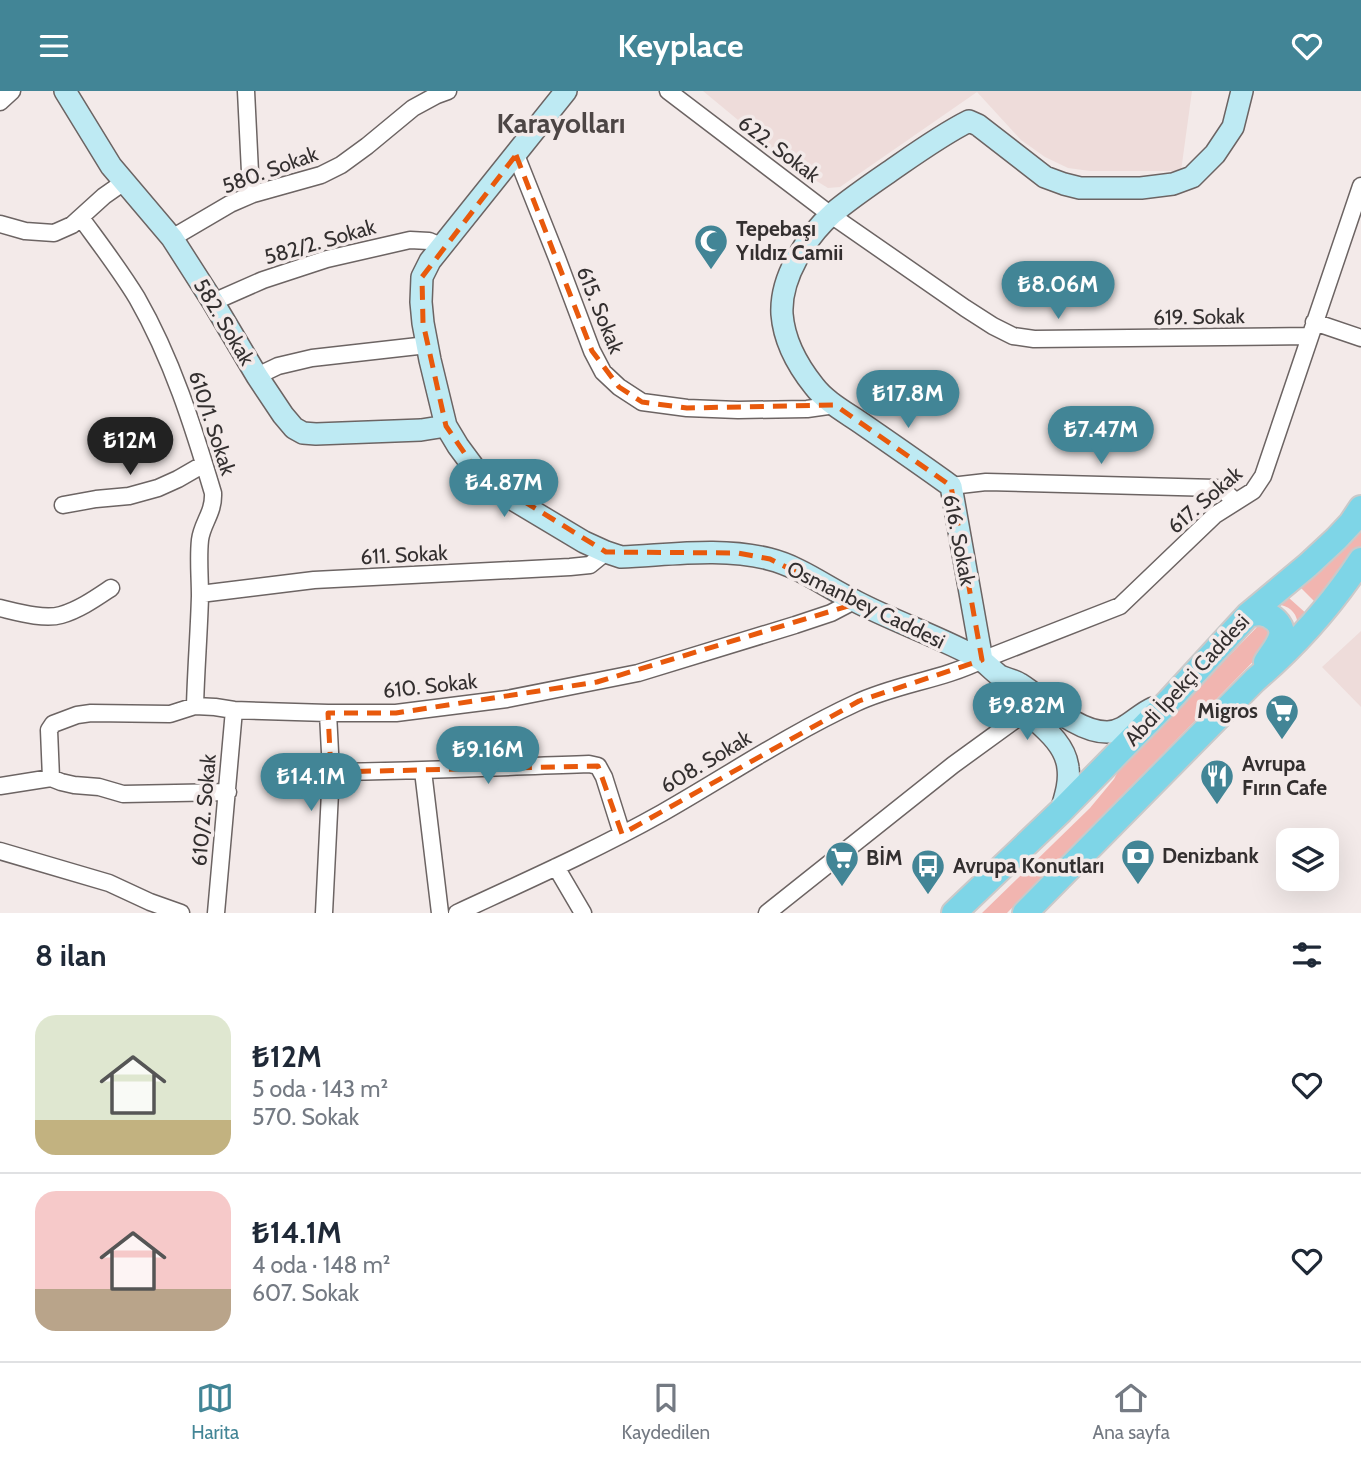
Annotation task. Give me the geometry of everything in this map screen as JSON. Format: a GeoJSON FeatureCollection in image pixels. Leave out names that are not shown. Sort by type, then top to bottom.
{"type":"FeatureCollection","features":[{"type":"Feature","properties":{"kind":"main road","name":"Abdi İpekçi Caddesi"},"geometry":{"type":"LineString","coordinates":[[954,913],[1061,811],[1169,701],[1248,615],[1336,539],[1361,508]]}},
{"type":"Feature","properties":{"kind":"main road"},"geometry":{"type":"LineString","coordinates":[[1025,913],[1255,680],[1284,655],[1318,619],[1361,560]]}},
{"type":"Feature","properties":{"kind":"main road"},"geometry":{"type":"LineString","coordinates":[[1248,615],[1259,613],[1268,616],[1276,620],[1281,630],[1281,638],[1255,680]]}},
{"type":"Feature","properties":{"kind":"main road"},"geometry":{"type":"LineString","coordinates":[[965,913],[979,888]]}},
{"type":"Feature","properties":{"kind":"street"},"geometry":{"type":"LineString","coordinates":[[0,101],[12,91]]}},
{"type":"Feature","properties":{"kind":"street","name":"582. Sokak"},"geometry":{"type":"LineString","coordinates":[[65,91],[111,166],[172,238],[257,376],[295,428],[303,433],[316,434],[421,430],[446,426]]}},
{"type":"Feature","properties":{"kind":"street"},"geometry":{"type":"LineString","coordinates":[[246,91],[253,194]]}},
{"type":"Feature","properties":{"kind":"street","name":"580. Sokak"},"geometry":{"type":"LineString","coordinates":[[172,238],[230,204],[253,194],[321,175],[341,165],[413,108],[448,91]]}},
{"type":"Feature","properties":{"kind":"street","name":"Osmanbey Caddesi"},"geometry":{"type":"LineString","coordinates":[[566,91],[441,246],[422,277],[421,302],[427,345],[446,426],[478,473],[497,491],[606,552],[621,557],[738,553],[770,559],[800,570],[854,601],[982,660],[1001,677]]}},
{"type":"Feature","properties":{"kind":"street","name":"622. Sokak"},"geometry":{"type":"LineString","coordinates":[[668,91],[831,215]]}},
{"type":"Feature","properties":{"kind":"street","name":"616. Sokak"},"geometry":{"type":"LineString","coordinates":[[982,660],[951,486],[815,389],[788,341],[782,313],[786,282],[796,260],[812,235],[852,198],[949,131],[969,121],[978,125],[1045,177],[1080,188],[1141,188],[1173,184],[1192,177],[1215,154],[1234,127],[1242,91]]}},
{"type":"Feature","properties":{"kind":"street","name":"615. Sokak"},"geometry":{"type":"LineString","coordinates":[[516,155],[592,351],[603,372],[619,387],[642,402],[687,408],[807,409],[835,405]]}},
{"type":"Feature","properties":{"kind":"street"},"geometry":{"type":"LineString","coordinates":[[0,224],[54,233],[72,225],[124,182]]}},
{"type":"Feature","properties":{"kind":"street","name":"617. Sokak"},"geometry":{"type":"LineString","coordinates":[[982,660],[1120,606],[1215,515],[1253,491],[1263,476],[1361,186]]}},
{"type":"Feature","properties":{"kind":"street","name":"619. Sokak"},"geometry":{"type":"LineString","coordinates":[[831,215],[965,308],[1013,336],[1034,339],[1312,329],[1361,338]]}},
{"type":"Feature","properties":{"kind":"street","name":"610/1. Sokak"},"geometry":{"type":"LineString","coordinates":[[81,218],[136,297],[154,331],[172,369],[213,493],[213,504],[200,541],[195,706]]}},
{"type":"Feature","properties":{"kind":"street","name":"582/2. Sokak"},"geometry":{"type":"LineString","coordinates":[[213,302],[263,280],[327,259],[410,240],[429,241],[441,246]]}},
{"type":"Feature","properties":{"kind":"street"},"geometry":{"type":"LineString","coordinates":[[257,376],[278,366],[312,358],[427,345]]}},
{"type":"Feature","properties":{"kind":"street"},"geometry":{"type":"LineString","coordinates":[[62,505],[130,496],[158,488],[204,464]]}},
{"type":"Feature","properties":{"kind":"street"},"geometry":{"type":"LineString","coordinates":[[951,486],[985,482],[1216,488],[1235,501]]}},
{"type":"Feature","properties":{"kind":"street","name":"611. Sokak"},"geometry":{"type":"LineString","coordinates":[[200,594],[314,580],[590,565],[606,552]]}},
{"type":"Feature","properties":{"kind":"street"},"geometry":{"type":"LineString","coordinates":[[0,608],[33,615],[60,616],[87,604],[111,588]]}},
{"type":"Feature","properties":{"kind":"street","name":"610. Sokak"},"geometry":{"type":"LineString","coordinates":[[51,778],[49,730],[53,723],[77,715],[170,714],[195,706],[234,711],[409,711],[507,699],[638,673],[831,613],[854,601]]}},
{"type":"Feature","properties":{"kind":"street","name":"608. Sokak"},"geometry":{"type":"LineString","coordinates":[[457,913],[660,814],[804,729],[859,701],[964,669],[982,660]]}},
{"type":"Feature","properties":{"kind":"street"},"geometry":{"type":"LineString","coordinates":[[1001,677],[1018,682],[1063,716],[1097,731],[1118,730],[1145,712],[1169,701]]}},
{"type":"Feature","properties":{"kind":"street"},"geometry":{"type":"LineString","coordinates":[[1001,677],[1009,694],[1059,743],[1065,754],[1068,782],[1061,811]]}},
{"type":"Feature","properties":{"kind":"street","name":"610/2. Sokak"},"geometry":{"type":"LineString","coordinates":[[216,913],[234,711]]}},
{"type":"Feature","properties":{"kind":"street"},"geometry":{"type":"LineString","coordinates":[[767,913],[953,765],[1026,712]]}},
{"type":"Feature","properties":{"kind":"street"},"geometry":{"type":"LineString","coordinates":[[324,913],[331,772],[328,713]]}},
{"type":"Feature","properties":{"kind":"street"},"geometry":{"type":"LineString","coordinates":[[331,772],[598,766],[622,834]]}},
{"type":"Feature","properties":{"kind":"street"},"geometry":{"type":"LineString","coordinates":[[423,771],[440,913]]}},
{"type":"Feature","properties":{"kind":"street"},"geometry":{"type":"LineString","coordinates":[[0,786],[51,778],[123,794],[228,792]]}},
{"type":"Feature","properties":{"kind":"street"},"geometry":{"type":"LineString","coordinates":[[0,851],[109,883],[181,913]]}},
{"type":"Feature","properties":{"kind":"street"},"geometry":{"type":"LineString","coordinates":[[556,867],[583,913]]}},
{"type":"Feature","properties":{"kind":"highlighted area"},"geometry":{"type":"Polygon","coordinates":[[[516,155],[592,351],[619,387],[642,402],[687,408],[835,405],[951,486],[982,660],[859,701],[622,834],[598,766],[331,772],[328,713],[396,713],[597,682],[858,603],[770,559],[738,553],[606,552],[478,473],[446,426],[423,323],[422,277],[516,155]]]}},
{"type":"Feature","properties":{"kind":"shaded area"},"geometry":{"type":"Polygon","coordinates":[[[703,91],[1192,91],[1181,171],[1090,171],[1068,168],[1045,157],[1021,140],[977,92],[840,187],[828,188],[797,169],[703,91]]]}},
{"type":"Feature","properties":{"kind":"shaded area"},"geometry":{"type":"Polygon","coordinates":[[[1361,526],[1361,546],[1339,579],[1317,604],[1300,587],[1336,556],[1361,526]]]}},
{"type":"Feature","properties":{"kind":"shaded area"},"geometry":{"type":"Polygon","coordinates":[[[1289,598],[1308,615],[1298,626],[1293,612],[1281,605],[1289,598]]]}},
{"type":"Feature","properties":{"kind":"shaded area"},"geometry":{"type":"Polygon","coordinates":[[[1259,625],[1270,631],[1266,648],[1242,673],[1007,913],[982,913],[1090,808],[1119,769],[1259,625]]]}},
{"type":"Feature","properties":{"kind":"shaded area"},"geometry":{"type":"Polygon","coordinates":[[[1361,631],[1361,707],[1322,667],[1361,631]]]}},
{"type":"Feature","properties":{"kind":"place","name":"Tepebaşı Yıldız Camii"},"geometry":{"type":"Point","coordinates":[711,271]}},
{"type":"Feature","properties":{"kind":"place","name":"Migros"},"geometry":{"type":"Point","coordinates":[1282,741]}},
{"type":"Feature","properties":{"kind":"place","name":"Avrupa Fırın Cafe"},"geometry":{"type":"Point","coordinates":[1217,806]}},
{"type":"Feature","properties":{"kind":"place","name":"Denizbank"},"geometry":{"type":"Point","coordinates":[1138,886]}},
{"type":"Feature","properties":{"kind":"place","name":"BİM"},"geometry":{"type":"Point","coordinates":[842,888]}},
{"type":"Feature","properties":{"kind":"place","name":"Avrupa Konutları"},"geometry":{"type":"Point","coordinates":[928,896]}},
{"type":"Feature","properties":{"kind":"district","name":"Karayolları"},"geometry":{"type":"Point","coordinates":[561,123]}}]}
